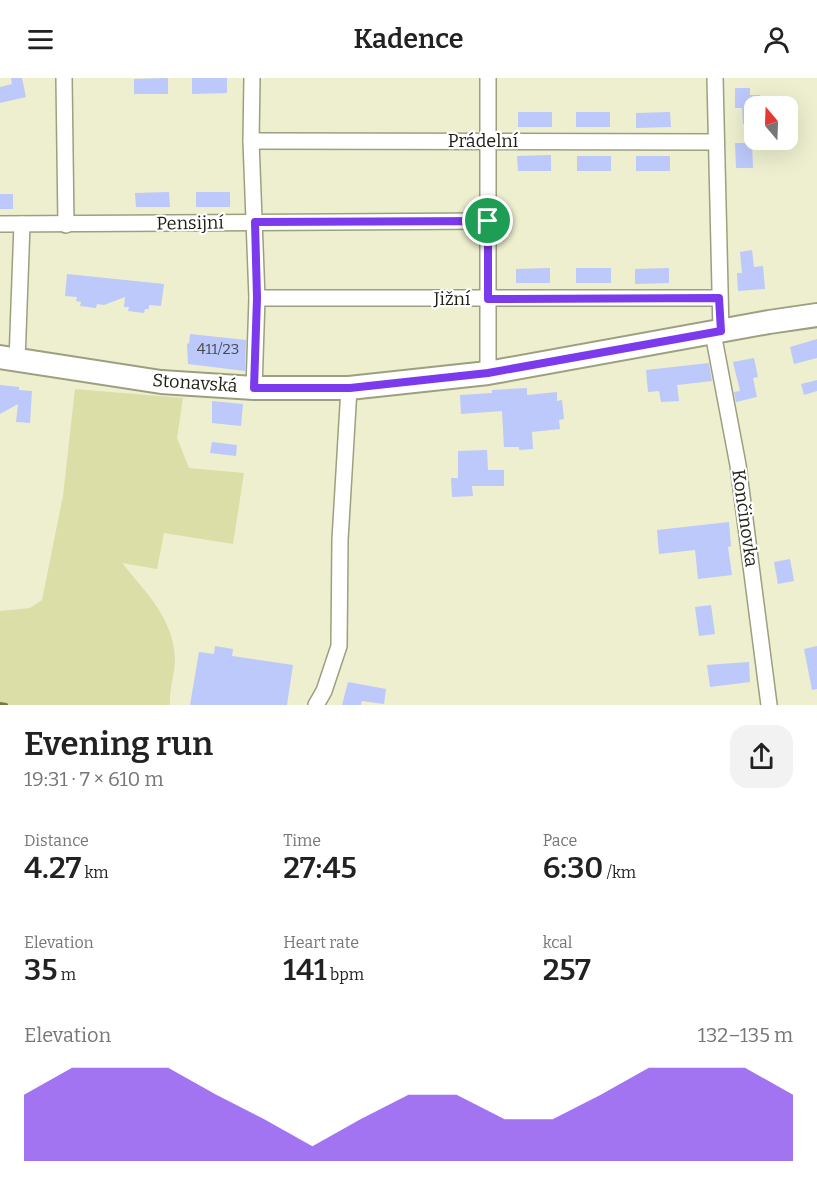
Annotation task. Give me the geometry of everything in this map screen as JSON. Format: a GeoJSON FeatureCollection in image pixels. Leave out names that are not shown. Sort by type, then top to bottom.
{"type":"FeatureCollection","features":[{"type":"Feature","properties":{"kind":"main road","name":"Stonavská"},"geometry":{"type":"LineString","coordinates":[[9,359],[161,382],[254,388],[350,388],[488,373],[817,315]]}},
{"type":"Feature","properties":{"kind":"street"},"geometry":{"type":"LineString","coordinates":[[64,78],[66,225]]}},
{"type":"Feature","properties":{"kind":"street"},"geometry":{"type":"LineString","coordinates":[[252,78],[251,141],[257,298],[254,388]]}},
{"type":"Feature","properties":{"kind":"street"},"geometry":{"type":"LineString","coordinates":[[488,78],[488,373]]}},
{"type":"Feature","properties":{"kind":"street","name":"Končinovka"},"geometry":{"type":"LineString","coordinates":[[715,78],[719,298],[717,332],[738,465],[769,705]]}},
{"type":"Feature","properties":{"kind":"street","name":"Prádelní"},"geometry":{"type":"LineString","coordinates":[[251,141],[715,141]]}},
{"type":"Feature","properties":{"kind":"street","name":"Pensijní"},"geometry":{"type":"LineString","coordinates":[[0,224],[488,221]]}},
{"type":"Feature","properties":{"kind":"street"},"geometry":{"type":"LineString","coordinates":[[9,359],[22,224]]}},
{"type":"Feature","properties":{"kind":"street","name":"Jižní"},"geometry":{"type":"LineString","coordinates":[[257,298],[719,298]]}},
{"type":"Feature","properties":{"kind":"street"},"geometry":{"type":"LineString","coordinates":[[316,705],[324,692],[339,646],[340,540],[350,388]]}},
{"type":"Feature","properties":{"kind":"green space"},"geometry":{"type":"Polygon","coordinates":[[[75,389],[183,398],[177,438],[189,468],[244,473],[233,544],[164,533],[157,569],[122,563],[157,606],[169,630],[175,659],[170,705],[0,705],[0,611],[30,608],[42,600],[63,496],[75,389]]]}},
{"type":"Feature","properties":{"kind":"building"},"geometry":{"type":"Polygon","coordinates":[[[11,78],[22,78],[26,97],[0,103],[0,87],[12,84],[11,78]]]}},
{"type":"Feature","properties":{"kind":"building"},"geometry":{"type":"Polygon","coordinates":[[[168,78],[168,94],[134,94],[134,79],[168,78]]]}},
{"type":"Feature","properties":{"kind":"building"},"geometry":{"type":"Polygon","coordinates":[[[192,78],[227,78],[227,93],[192,94],[192,78]]]}},
{"type":"Feature","properties":{"kind":"building"},"geometry":{"type":"Polygon","coordinates":[[[735,88],[750,88],[750,95],[760,95],[744,96],[744,124],[742,108],[735,108],[735,88]]]}},
{"type":"Feature","properties":{"kind":"building"},"geometry":{"type":"Polygon","coordinates":[[[518,112],[552,112],[552,127],[518,127],[518,112]]]}},
{"type":"Feature","properties":{"kind":"building"},"geometry":{"type":"Polygon","coordinates":[[[576,112],[610,112],[610,127],[576,127],[576,112]]]}},
{"type":"Feature","properties":{"kind":"building"},"geometry":{"type":"Polygon","coordinates":[[[670,112],[671,127],[636,128],[636,113],[670,112]]]}},
{"type":"Feature","properties":{"kind":"building"},"geometry":{"type":"Polygon","coordinates":[[[735,143],[744,143],[744,150],[752,150],[753,168],[736,168],[735,143]]]}},
{"type":"Feature","properties":{"kind":"building"},"geometry":{"type":"Polygon","coordinates":[[[551,155],[551,171],[518,171],[517,156],[551,155]]]}},
{"type":"Feature","properties":{"kind":"building"},"geometry":{"type":"Polygon","coordinates":[[[577,156],[611,156],[611,171],[577,171],[577,156]]]}},
{"type":"Feature","properties":{"kind":"building"},"geometry":{"type":"Polygon","coordinates":[[[636,156],[670,156],[670,171],[636,171],[636,156]]]}},
{"type":"Feature","properties":{"kind":"building"},"geometry":{"type":"Polygon","coordinates":[[[169,192],[170,207],[136,207],[135,193],[169,192]]]}},
{"type":"Feature","properties":{"kind":"building"},"geometry":{"type":"Polygon","coordinates":[[[196,192],[230,192],[230,207],[196,207],[196,192]]]}},
{"type":"Feature","properties":{"kind":"building"},"geometry":{"type":"Polygon","coordinates":[[[0,194],[13,194],[13,209],[0,209],[0,194]]]}},
{"type":"Feature","properties":{"kind":"building"},"geometry":{"type":"Polygon","coordinates":[[[752,250],[754,267],[763,266],[765,289],[738,291],[737,273],[742,273],[740,252],[752,250]]]}},
{"type":"Feature","properties":{"kind":"building"},"geometry":{"type":"Polygon","coordinates":[[[550,268],[550,283],[516,283],[516,269],[550,268]]]}},
{"type":"Feature","properties":{"kind":"building"},"geometry":{"type":"Polygon","coordinates":[[[576,268],[611,268],[611,283],[576,283],[576,268]]]}},
{"type":"Feature","properties":{"kind":"building"},"geometry":{"type":"Polygon","coordinates":[[[669,268],[669,283],[635,284],[635,269],[669,268]]]}},
{"type":"Feature","properties":{"kind":"building"},"geometry":{"type":"Polygon","coordinates":[[[67,274],[164,284],[161,306],[149,305],[149,309],[145,309],[144,313],[128,311],[129,307],[124,307],[125,297],[104,305],[97,304],[96,308],[80,306],[81,302],[76,301],[77,297],[65,296],[67,274]]]}},
{"type":"Feature","properties":{"kind":"building"},"geometry":{"type":"Polygon","coordinates":[[[190,334],[246,340],[245,371],[188,364],[187,343],[189,344],[190,334]]]}},
{"type":"Feature","properties":{"kind":"building"},"geometry":{"type":"Polygon","coordinates":[[[817,339],[817,358],[794,364],[790,347],[817,339]]]}},
{"type":"Feature","properties":{"kind":"building"},"geometry":{"type":"Polygon","coordinates":[[[754,358],[758,377],[753,378],[757,397],[736,402],[734,392],[740,391],[733,362],[754,358]]]}},
{"type":"Feature","properties":{"kind":"building"},"geometry":{"type":"Polygon","coordinates":[[[709,363],[712,381],[677,385],[679,401],[661,402],[659,391],[648,392],[646,370],[709,363]]]}},
{"type":"Feature","properties":{"kind":"building"},"geometry":{"type":"Polygon","coordinates":[[[817,380],[817,391],[804,395],[801,384],[817,380]]]}},
{"type":"Feature","properties":{"kind":"building"},"geometry":{"type":"Polygon","coordinates":[[[0,385],[32,391],[30,423],[16,422],[18,404],[0,414],[0,385]]]}},
{"type":"Feature","properties":{"kind":"building"},"geometry":{"type":"Polygon","coordinates":[[[527,388],[527,395],[557,392],[557,401],[562,400],[564,419],[559,420],[560,429],[532,432],[533,449],[519,450],[519,447],[504,447],[502,411],[461,414],[460,395],[527,388]]]}},
{"type":"Feature","properties":{"kind":"building"},"geometry":{"type":"Polygon","coordinates":[[[212,401],[243,404],[241,426],[212,423],[212,401]]]}},
{"type":"Feature","properties":{"kind":"building"},"geometry":{"type":"Polygon","coordinates":[[[212,442],[237,445],[236,456],[210,453],[212,442]]]}},
{"type":"Feature","properties":{"kind":"building"},"geometry":{"type":"Polygon","coordinates":[[[487,450],[488,470],[504,470],[504,486],[472,486],[473,496],[452,497],[451,478],[458,478],[458,451],[487,450]]]}},
{"type":"Feature","properties":{"kind":"building"},"geometry":{"type":"Polygon","coordinates":[[[729,522],[731,546],[728,547],[732,575],[698,579],[695,550],[659,554],[657,530],[729,522]]]}},
{"type":"Feature","properties":{"kind":"building"},"geometry":{"type":"Polygon","coordinates":[[[790,559],[794,581],[778,584],[774,562],[790,559]]]}},
{"type":"Feature","properties":{"kind":"building"},"geometry":{"type":"Polygon","coordinates":[[[711,605],[715,634],[699,636],[695,607],[711,605]]]}},
{"type":"Feature","properties":{"kind":"building"},"geometry":{"type":"Polygon","coordinates":[[[215,646],[233,649],[232,656],[293,665],[287,705],[190,705],[199,652],[214,654],[215,646]]]}},
{"type":"Feature","properties":{"kind":"building"},"geometry":{"type":"Polygon","coordinates":[[[817,646],[817,689],[812,690],[804,649],[817,646]]]}},
{"type":"Feature","properties":{"kind":"building"},"geometry":{"type":"Polygon","coordinates":[[[749,662],[750,682],[710,687],[707,665],[749,662]]]}},
{"type":"Feature","properties":{"kind":"building"},"geometry":{"type":"Polygon","coordinates":[[[348,682],[386,689],[384,704],[362,701],[361,705],[342,705],[348,682]]]}},
{"type":"Feature","properties":{"kind":"waterway"},"geometry":{"type":"LineString","coordinates":[[0,704],[6,705]]}},
{"type":"Feature","properties":{"kind":"route"},"geometry":{"type":"LineString","coordinates":[[488,221],[488,299],[719,298],[721,331],[488,373],[350,388],[254,388],[257,298],[255,222],[488,221]]}}]}
